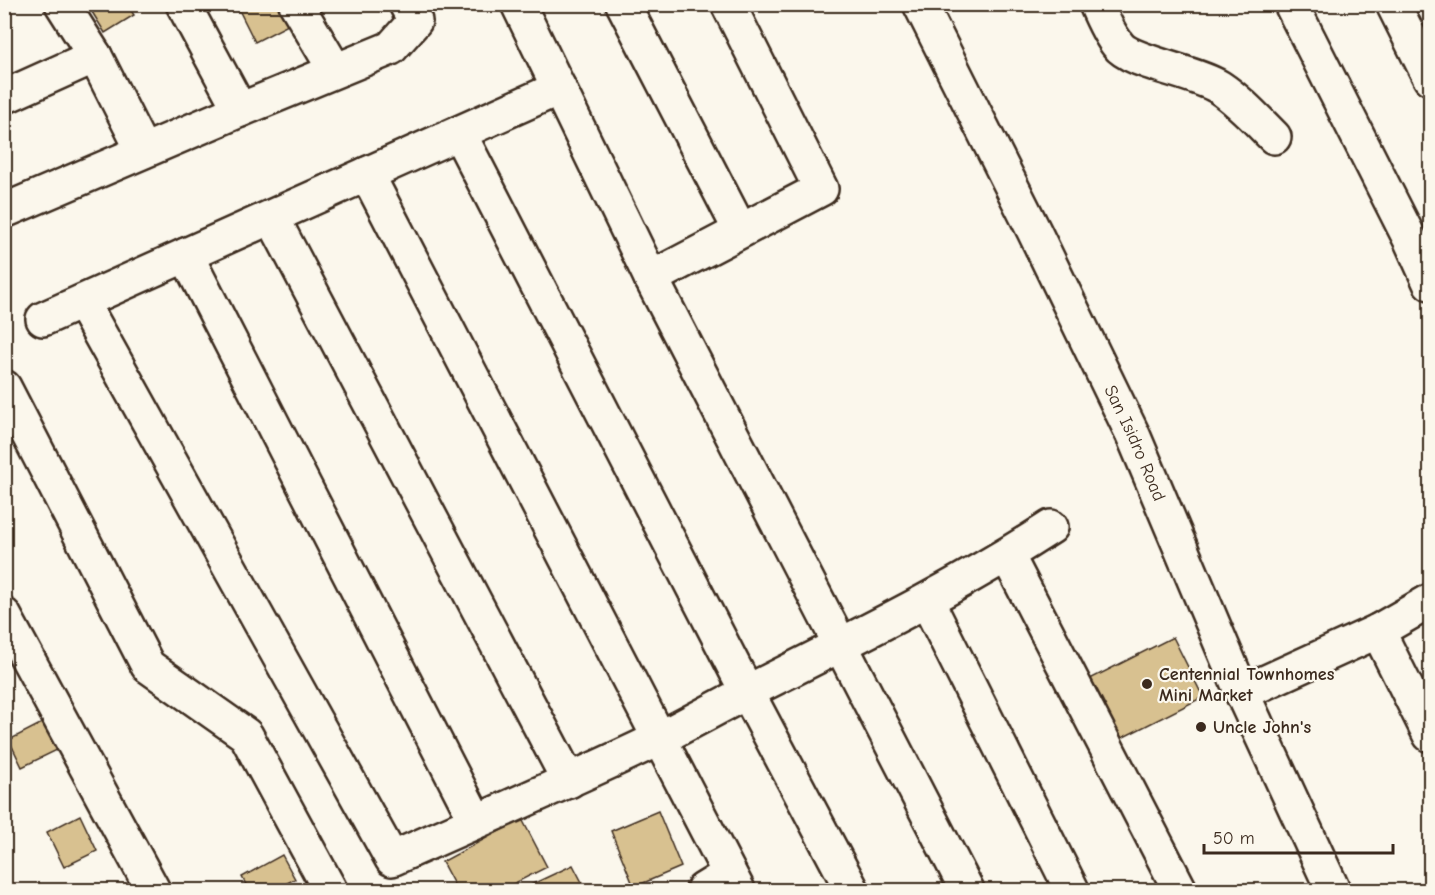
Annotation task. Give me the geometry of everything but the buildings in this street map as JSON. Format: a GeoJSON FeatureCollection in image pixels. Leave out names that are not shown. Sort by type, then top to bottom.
{"type":"FeatureCollection","features":[{"type":"Feature","properties":{"kind":"street"},"geometry":{"type":"LineString","coordinates":[[62,4],[95,56],[143,151]]}},
{"type":"Feature","properties":{"kind":"street"},"geometry":{"type":"LineString","coordinates":[[183,4],[240,110]]}},
{"type":"Feature","properties":{"kind":"street"},"geometry":{"type":"LineString","coordinates":[[296,4],[335,70]]}},
{"type":"Feature","properties":{"kind":"street"},"geometry":{"type":"LineString","coordinates":[[4,210],[392,48],[415,21],[406,4]]}},
{"type":"Feature","properties":{"kind":"street"},"geometry":{"type":"LineString","coordinates":[[518,4],[651,278],[967,891]]}},
{"type":"Feature","properties":{"kind":"street"},"geometry":{"type":"LineString","coordinates":[[623,4],[740,230]]}},
{"type":"Feature","properties":{"kind":"street"},"geometry":{"type":"LineString","coordinates":[[651,278],[821,189],[728,4]]}},
{"type":"Feature","properties":{"kind":"street","name":"San Isidro Road"},"geometry":{"type":"LineString","coordinates":[[920,4],[1029,220],[1133,435],[1242,693],[1334,891]]}},
{"type":"Feature","properties":{"kind":"street"},"geometry":{"type":"LineString","coordinates":[[1096,4],[1118,47],[1134,58],[1188,73],[1219,87],[1248,111],[1274,138]]}},
{"type":"Feature","properties":{"kind":"street"},"geometry":{"type":"LineString","coordinates":[[1291,4],[1421,235],[1431,283]]}},
{"type":"Feature","properties":{"kind":"street"},"geometry":{"type":"LineString","coordinates":[[1393,4],[1431,78]]}},
{"type":"Feature","properties":{"kind":"street"},"geometry":{"type":"LineString","coordinates":[[4,97],[95,56]]}},
{"type":"Feature","properties":{"kind":"street"},"geometry":{"type":"LineString","coordinates":[[43,320],[559,88]]}},
{"type":"Feature","properties":{"kind":"street"},"geometry":{"type":"LineString","coordinates":[[459,133],[852,891]]}},
{"type":"Feature","properties":{"kind":"street"},"geometry":{"type":"LineString","coordinates":[[367,174],[660,738],[724,885]]}},
{"type":"Feature","properties":{"kind":"street"},"geometry":{"type":"LineString","coordinates":[[272,217],[569,781]]}},
{"type":"Feature","properties":{"kind":"street"},"geometry":{"type":"LineString","coordinates":[[186,255],[476,821]]}},
{"type":"Feature","properties":{"kind":"street"},"geometry":{"type":"LineString","coordinates":[[82,302],[393,859],[660,738],[927,602],[1051,527]]}},
{"type":"Feature","properties":{"kind":"street"},"geometry":{"type":"LineString","coordinates":[[4,387],[147,666],[246,735],[330,891]]}},
{"type":"Feature","properties":{"kind":"street"},"geometry":{"type":"LineString","coordinates":[[1007,555],[1180,891]]}},
{"type":"Feature","properties":{"kind":"street"},"geometry":{"type":"LineString","coordinates":[[1242,693],[1378,632],[1431,601]]}},
{"type":"Feature","properties":{"kind":"street"},"geometry":{"type":"LineString","coordinates":[[927,602],[1072,891]]}},
{"type":"Feature","properties":{"kind":"street"},"geometry":{"type":"LineString","coordinates":[[4,615],[153,891]]}},
{"type":"Feature","properties":{"kind":"street"},"geometry":{"type":"LineString","coordinates":[[1378,632],[1431,735]]}},
{"type":"Feature","properties":{"kind":"place","name":"Centennial Townhomes Mini Market"},"geometry":{"type":"Point","coordinates":[1147,684]}},
{"type":"Feature","properties":{"kind":"place","name":"Uncle John's"},"geometry":{"type":"Point","coordinates":[1201,727]}}]}
